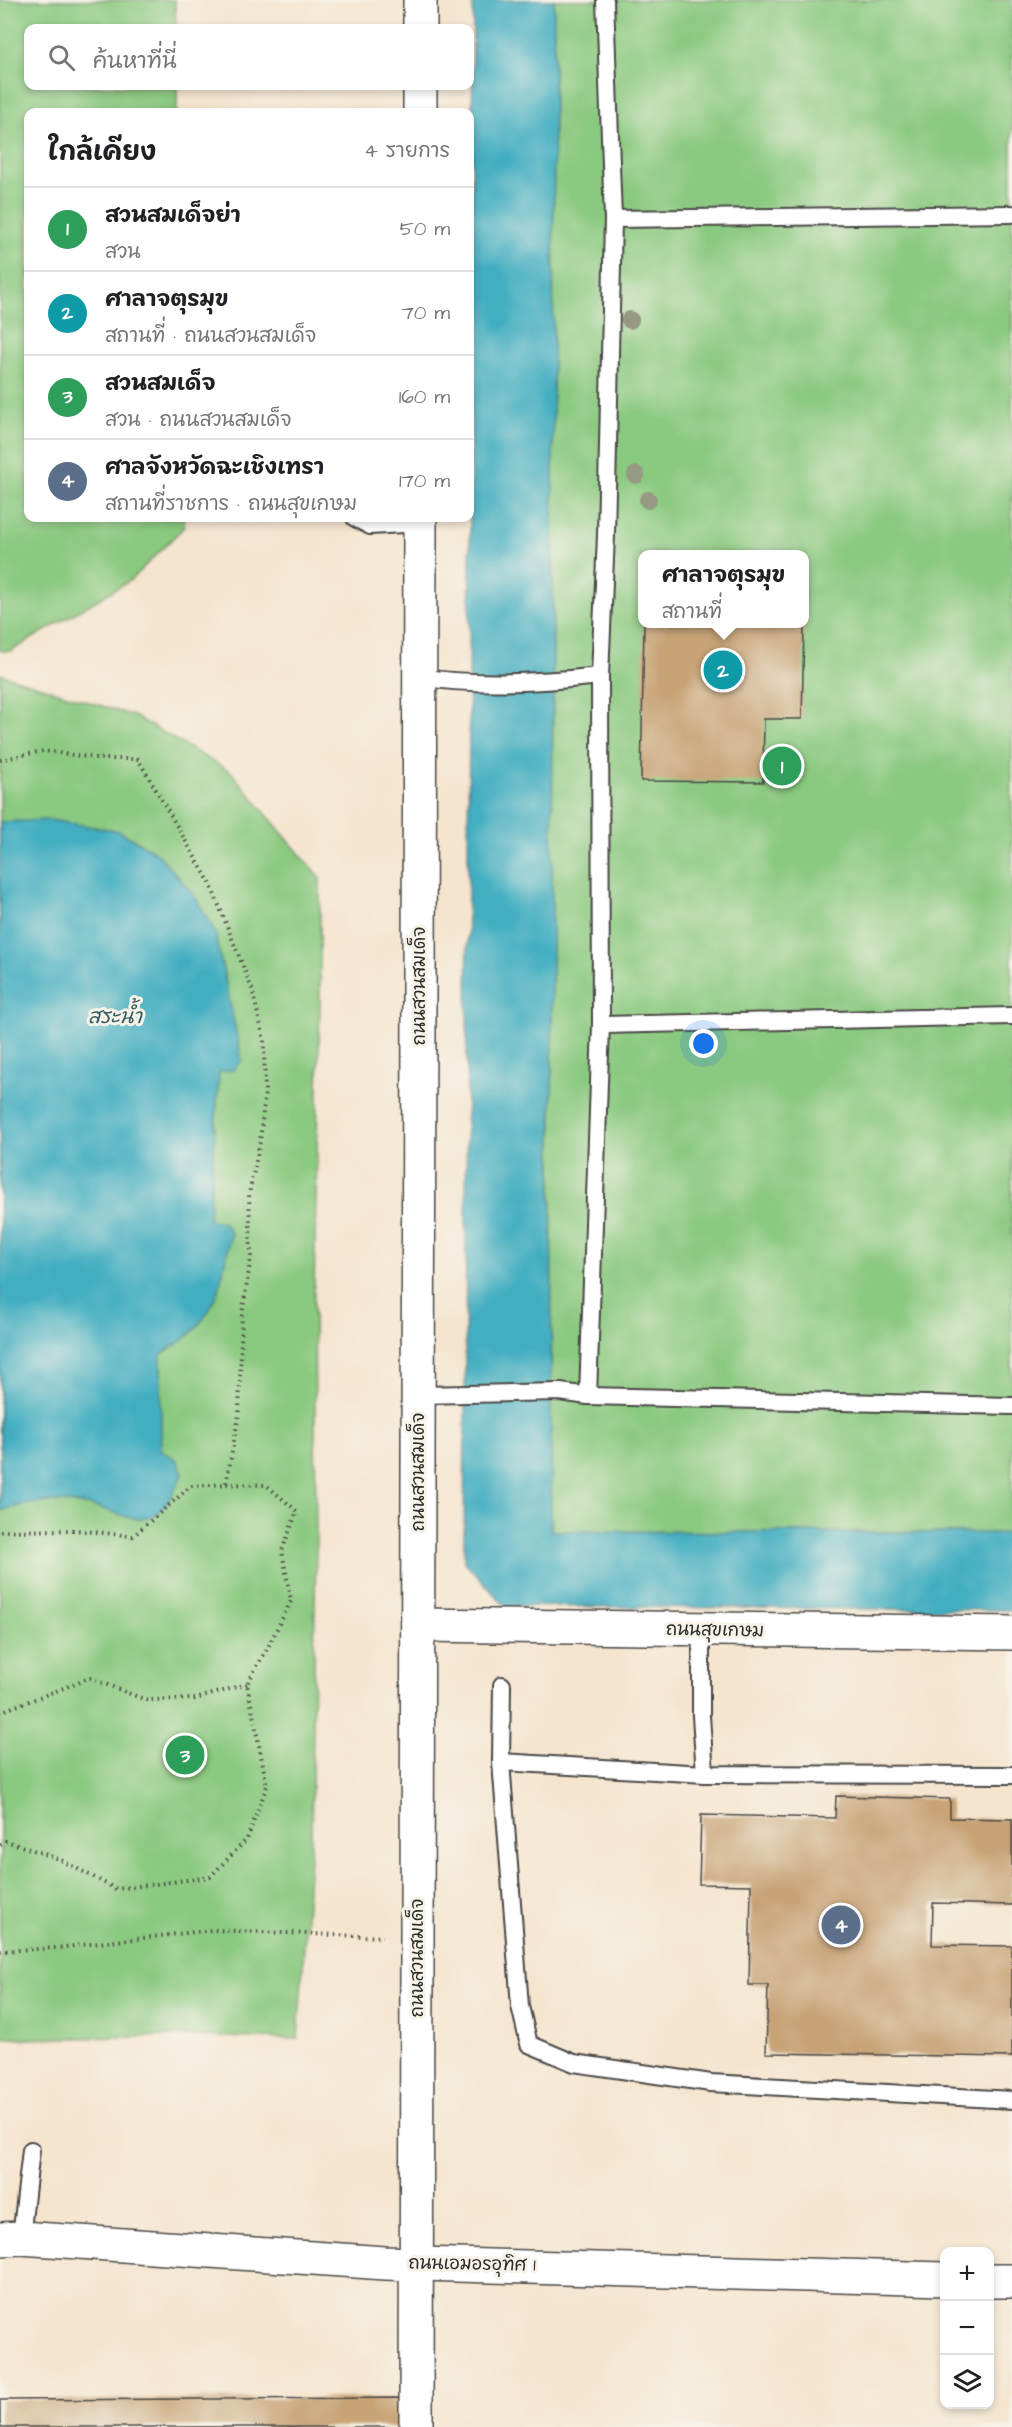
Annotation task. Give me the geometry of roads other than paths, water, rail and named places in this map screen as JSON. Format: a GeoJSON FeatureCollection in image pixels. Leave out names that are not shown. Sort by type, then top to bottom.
{"type":"FeatureCollection","features":[{"type":"Feature","properties":{"kind":"street"},"geometry":{"type":"LineString","coordinates":[[420,0],[420,24]]}},
{"type":"Feature","properties":{"kind":"street"},"geometry":{"type":"LineString","coordinates":[[420,90],[420,108]]}},
{"type":"Feature","properties":{"kind":"street","name":"ถนนสวนสมเด็จ"},"geometry":{"type":"LineString","coordinates":[[416,2427],[418,1395],[432,679],[420,522]]}},
{"type":"Feature","properties":{"kind":"street","name":"ถนนสุขเกษม"},"geometry":{"type":"LineString","coordinates":[[418,1625],[1012,1634]]}},
{"type":"Feature","properties":{"kind":"street","name":"ถนนเอมอรอุทิศ 1"},"geometry":{"type":"LineString","coordinates":[[11,2238],[269,2256],[417,2263],[940,2279]]}},
{"type":"Feature","properties":{"kind":"street"},"geometry":{"type":"LineString","coordinates":[[994,2281],[1012,2282]]}},
{"type":"Feature","properties":{"kind":"lane"},"geometry":{"type":"LineString","coordinates":[[588,1395],[602,1025],[600,676],[606,535],[613,219],[605,0]]}},
{"type":"Feature","properties":{"kind":"lane"},"geometry":{"type":"LineString","coordinates":[[613,219],[1012,214]]}},
{"type":"Feature","properties":{"kind":"lane"},"geometry":{"type":"LineString","coordinates":[[362,522],[370,526],[403,522]]}},
{"type":"Feature","properties":{"kind":"lane"},"geometry":{"type":"LineString","coordinates":[[432,679],[566,679],[600,676]]}},
{"type":"Feature","properties":{"kind":"lane"},"geometry":{"type":"LineString","coordinates":[[602,1025],[1012,1016]]}},
{"type":"Feature","properties":{"kind":"lane"},"geometry":{"type":"LineString","coordinates":[[418,1395],[560,1392],[588,1395],[1012,1406]]}},
{"type":"Feature","properties":{"kind":"lane"},"geometry":{"type":"LineString","coordinates":[[701,1629],[701,1716],[705,1774]]}},
{"type":"Feature","properties":{"kind":"lane"},"geometry":{"type":"LineString","coordinates":[[502,1685],[501,1762],[520,2006],[529,2044],[574,2063],[711,2084],[1012,2100]]}},
{"type":"Feature","properties":{"kind":"lane"},"geometry":{"type":"LineString","coordinates":[[501,1762],[705,1774],[1012,1775]]}},
{"type":"Feature","properties":{"kind":"lane"},"geometry":{"type":"LineString","coordinates":[[11,2238],[31,2150]]}},
{"type":"Feature","properties":{"kind":"water"},"geometry":{"type":"Polygon","coordinates":[[[473,0],[554,0],[551,1531],[1012,1533],[1012,1610],[505,1606],[464,1561],[470,522],[474,522],[473,0]]]}},
{"type":"Feature","properties":{"kind":"water","name":"สระน้ำ"},"geometry":{"type":"Polygon","coordinates":[[[50,820],[119,831],[157,853],[194,895],[215,932],[242,1060],[233,1070],[219,1072],[209,1219],[224,1223],[231,1233],[222,1276],[214,1301],[199,1325],[185,1339],[161,1355],[161,1450],[177,1460],[183,1473],[168,1502],[156,1514],[141,1519],[87,1505],[62,1502],[37,1503],[0,1511],[0,822],[50,820]]]}},
{"type":"Feature","properties":{"kind":"place","name":"ศาลาจตุรมุข"},"geometry":{"type":"Point","coordinates":[723,670]}},
{"type":"Feature","properties":{"kind":"place","name":"สวนสมเด็จย่า"},"geometry":{"type":"Point","coordinates":[782,766]}},
{"type":"Feature","properties":{"kind":"place","name":"สวนสมเด็จ"},"geometry":{"type":"Point","coordinates":[185,1755]}},
{"type":"Feature","properties":{"kind":"place","name":"ศาลจังหวัดฉะเชิงเทรา"},"geometry":{"type":"Point","coordinates":[841,1925]}}]}
